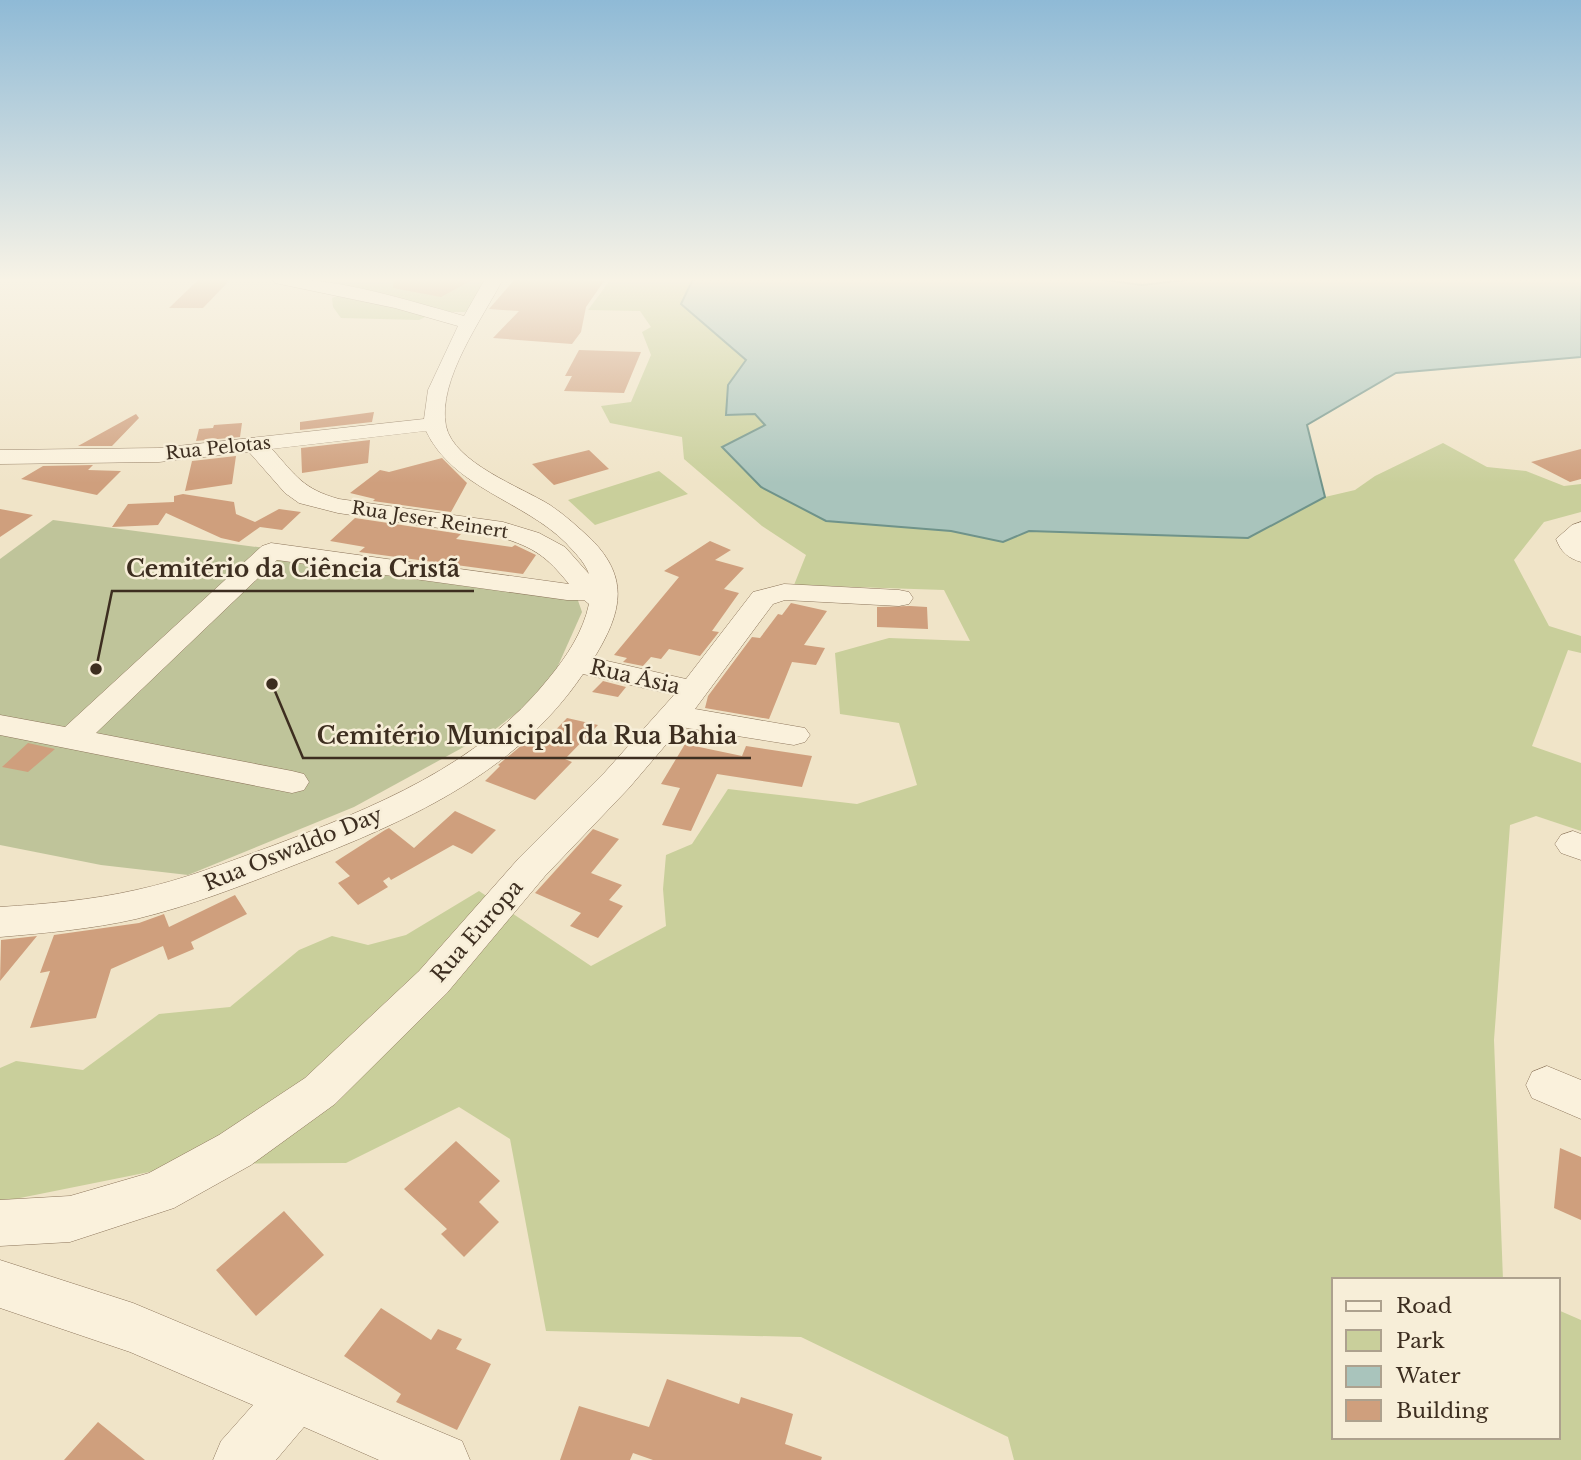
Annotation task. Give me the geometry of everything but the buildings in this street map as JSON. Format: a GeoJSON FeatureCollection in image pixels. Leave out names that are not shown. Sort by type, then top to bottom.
{"type":"FeatureCollection","features":[{"type":"Feature","properties":{"kind":"street"},"geometry":{"type":"LineString","coordinates":[[71,739],[271,551],[597,597],[606,591],[602,570],[554,517],[479,475],[449,449],[435,425],[438,391],[458,347]]}},
{"type":"Feature","properties":{"kind":"street","name":"Rua Pelotas"},"geometry":{"type":"LineString","coordinates":[[0,457],[159,455],[435,425]]}},
{"type":"Feature","properties":{"kind":"street","name":"Rua Jeser Reinert"},"geometry":{"type":"LineString","coordinates":[[255,444],[293,488],[308,498],[338,506],[503,530],[530,538],[556,552],[597,597]]}},
{"type":"Feature","properties":{"kind":"street","name":"Rua Europa"},"geometry":{"type":"LineString","coordinates":[[0,1223],[70,1219],[158,1192],[235,1150],[320,1091],[433,982],[532,867],[617,780],[674,716],[763,598],[772,594],[808,592],[899,598]]}},
{"type":"Feature","properties":{"kind":"street","name":"Rua Oswaldo Day"},"geometry":{"type":"LineString","coordinates":[[0,922],[119,908],[203,886],[339,835],[443,783],[478,761],[531,720],[578,664],[593,634],[597,597]]}},
{"type":"Feature","properties":{"kind":"street","name":"Rua Ásia"},"geometry":{"type":"LineString","coordinates":[[578,664],[692,690]]}},
{"type":"Feature","properties":{"kind":"street"},"geometry":{"type":"LineString","coordinates":[[674,716],[794,735]]}},
{"type":"Feature","properties":{"kind":"street"},"geometry":{"type":"LineString","coordinates":[[6,729],[292,782]]}},
{"type":"Feature","properties":{"kind":"street"},"geometry":{"type":"LineString","coordinates":[[0,1284],[133,1328],[443,1460]]}},
{"type":"Feature","properties":{"kind":"street"},"geometry":{"type":"LineString","coordinates":[[240,1460],[297,1396]]}},
{"type":"Feature","properties":{"kind":"green space"},"geometry":{"type":"Polygon","coordinates":[[[648,347],[731,347],[746,360],[728,385],[765,425],[723,446],[951,531],[1003,542],[1029,531],[1248,538],[1325,497],[1355,490],[1375,476],[1443,443],[1487,467],[1526,471],[1564,486],[1581,484],[1581,512],[1544,522],[1514,560],[1549,626],[1581,636],[1581,653],[1568,650],[1532,746],[1581,763],[1581,831],[1536,816],[1510,825],[1494,1040],[1503,1278],[1332,1278],[1332,1439],[1560,1439],[1560,1311],[1581,1320],[1581,1460],[1014,1460],[1008,1437],[801,1337],[546,1331],[510,1139],[459,1107],[346,1163],[189,1164],[0,1202],[0,1068],[16,1061],[83,1070],[159,1014],[230,1007],[299,950],[332,936],[368,945],[406,935],[479,891],[591,966],[666,926],[663,889],[666,855],[692,844],[728,789],[857,804],[917,785],[899,723],[840,714],[835,653],[889,638],[970,641],[944,590],[794,585],[806,555],[762,526],[684,459],[682,437],[610,423],[601,406],[631,402],[651,355],[648,347]]]}},
{"type":"Feature","properties":{"kind":"green space"},"geometry":{"type":"Polygon","coordinates":[[[659,471],[688,494],[595,525],[568,500],[659,471]]]}},
{"type":"Feature","properties":{"kind":"green space"},"geometry":{"type":"Polygon","coordinates":[[[53,520],[574,589],[582,612],[557,668],[533,700],[493,731],[354,807],[188,875],[101,865],[0,845],[0,559],[53,520]]]}},
{"type":"Feature","properties":{"kind":"water"},"geometry":{"type":"Polygon","coordinates":[[[731,347],[1581,347],[1581,357],[1396,373],[1307,425],[1325,497],[1248,538],[1029,531],[1003,542],[951,531],[826,521],[761,487],[722,447],[765,425],[755,414],[726,415],[728,385],[746,360],[731,347]]]}},
{"type":"Feature","properties":{"kind":"place","name":"Cemitério da Ciência Cristã"},"geometry":{"type":"Point","coordinates":[96,669]}},
{"type":"Feature","properties":{"kind":"place","name":"Cemitério Municipal da Rua Bahia"},"geometry":{"type":"Point","coordinates":[272,684]}}]}
